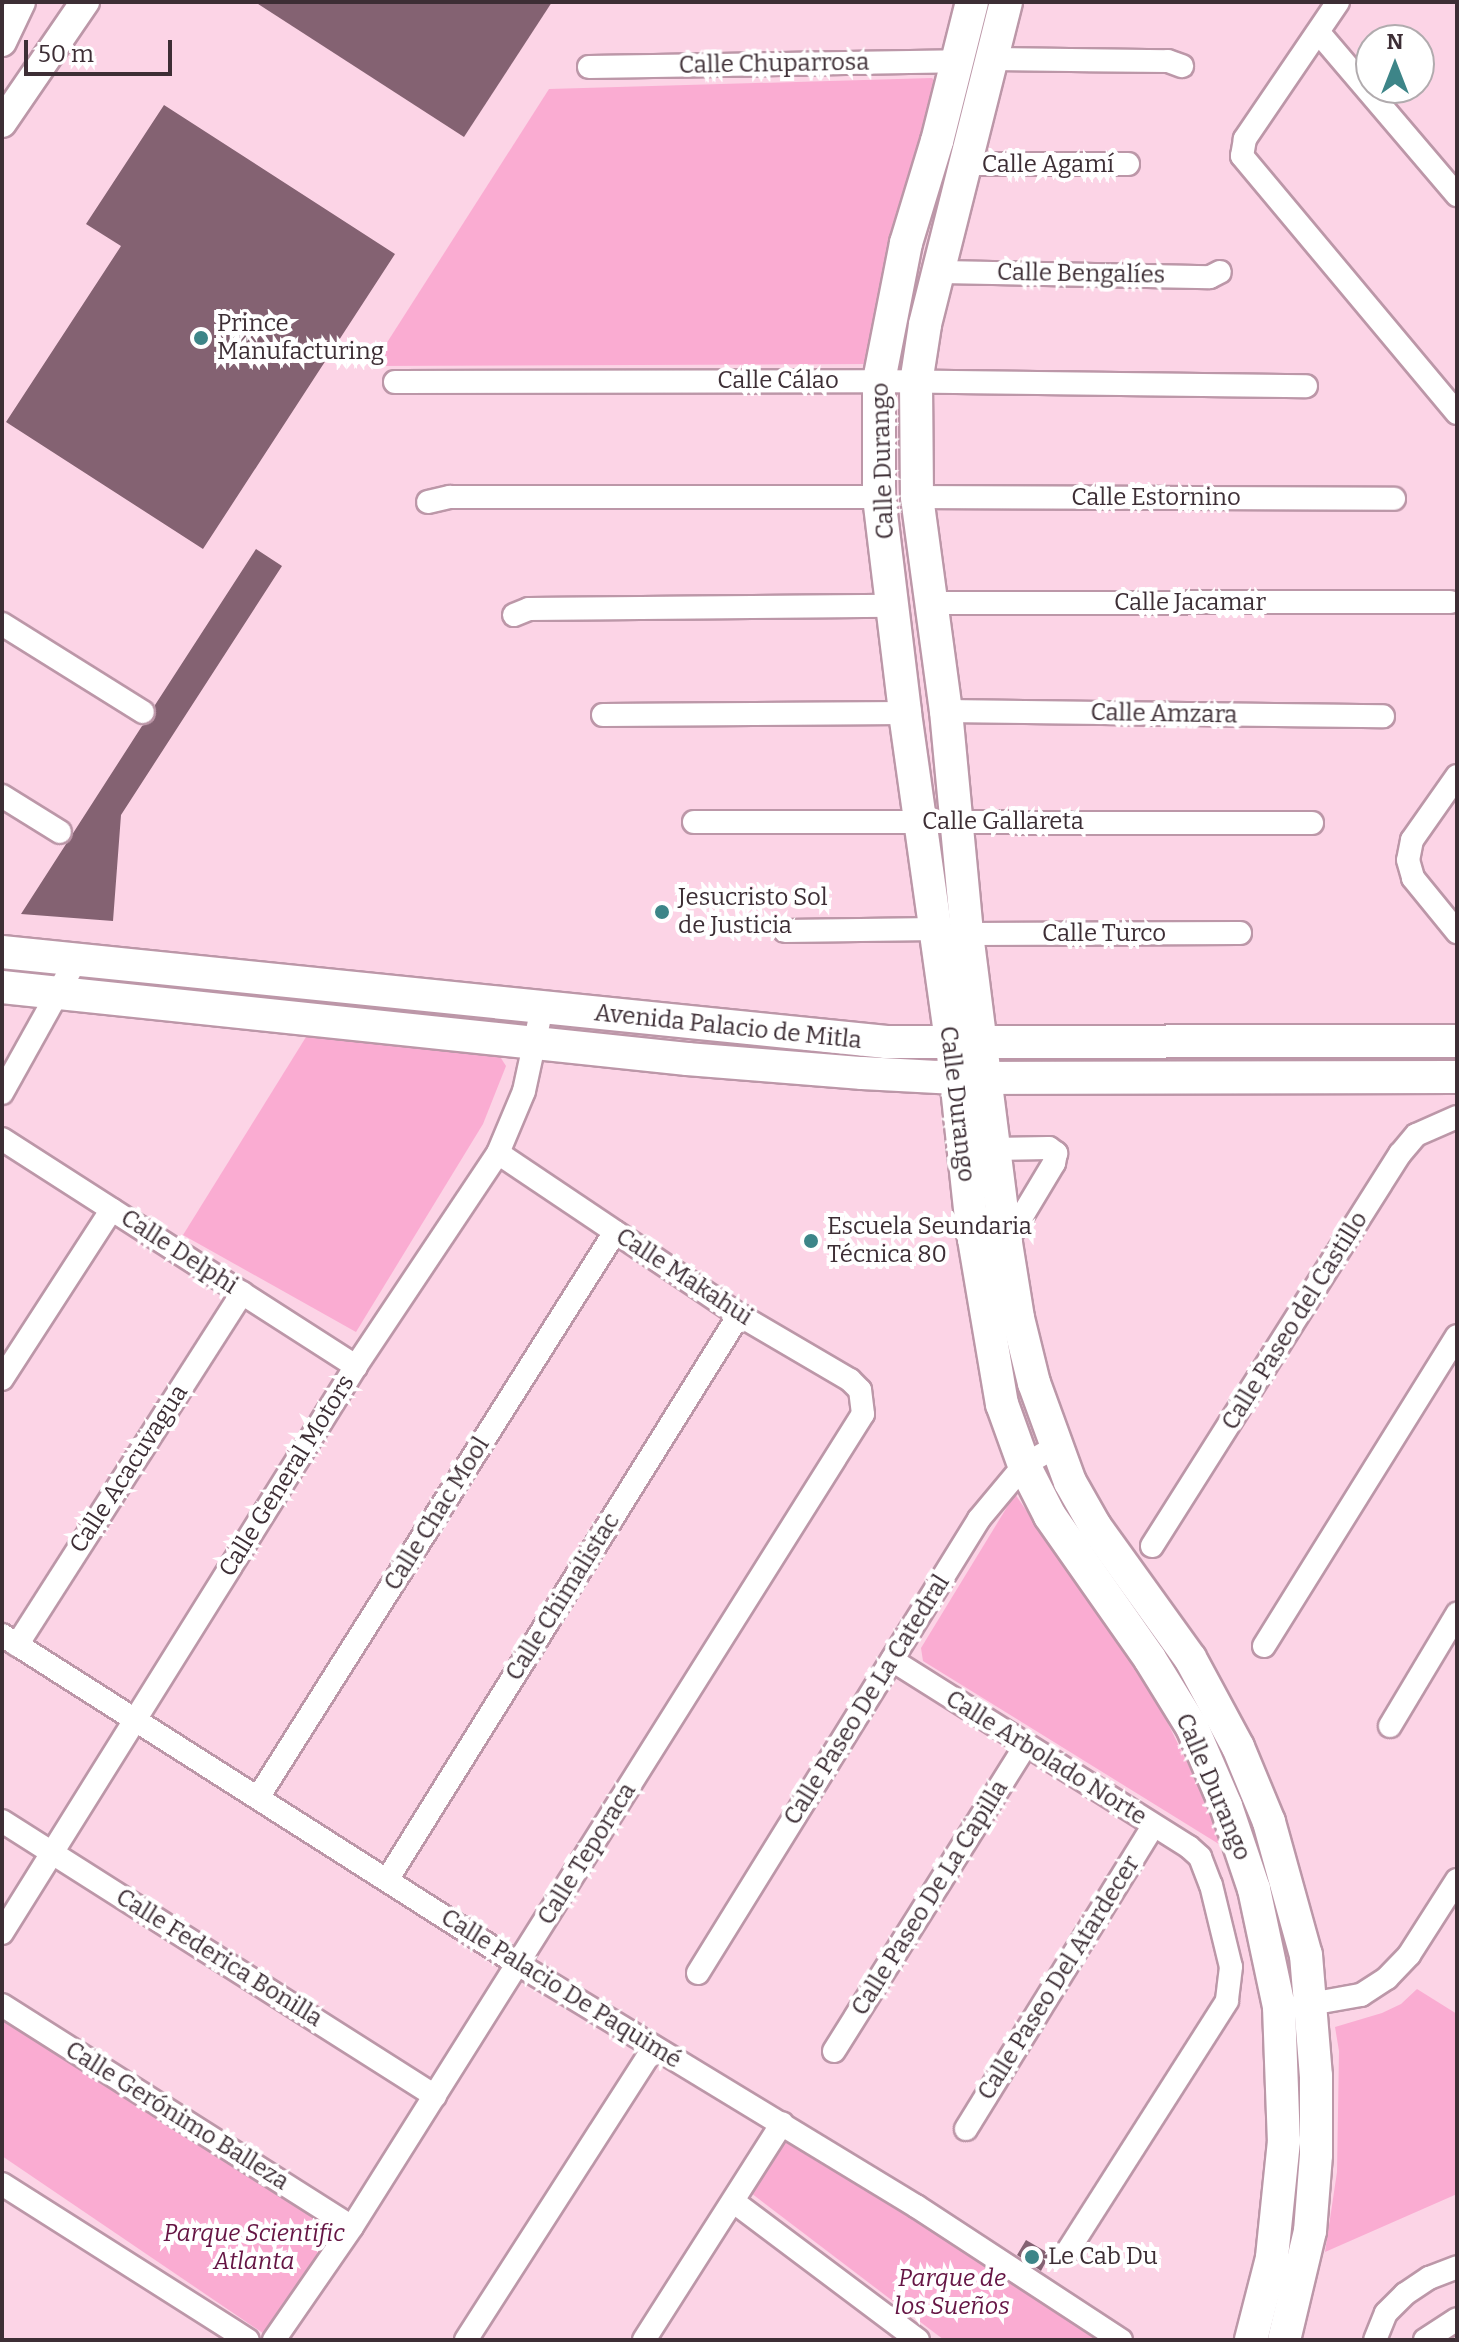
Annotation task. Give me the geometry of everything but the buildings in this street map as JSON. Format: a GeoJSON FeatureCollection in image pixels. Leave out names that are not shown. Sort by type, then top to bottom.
{"type":"FeatureCollection","features":[{"type":"Feature","properties":{"kind":"main road","name":"Calle Durango"},"geometry":{"type":"LineString","coordinates":[[972,2],[906,243],[879,381],[879,497],[892,606],[922,821],[981,1041],[971,1078],[972,1227],[1002,1404],[1024,1465],[1050,1516],[1150,1659],[1192,1727],[1226,1806],[1254,1889],[1279,2007],[1284,2141],[1279,2209],[1272,2258],[1251,2340]]}},
{"type":"Feature","properties":{"kind":"main road","name":"Calle Durango"},"geometry":{"type":"LineString","coordinates":[[1006,2],[942,272],[925,325],[916,383],[917,497],[958,821],[949,1043],[971,1078],[994,1149],[1018,1318],[1034,1383],[1070,1482],[1095,1526],[1190,1658],[1238,1747],[1269,1822],[1291,1892],[1306,1955],[1312,2005],[1316,2076],[1315,2170],[1310,2231],[1284,2340]]}},
{"type":"Feature","properties":{"kind":"main road","name":"Avenida Palacio de Mitla"},"geometry":{"type":"LineString","coordinates":[[2,952],[835,1038],[949,1043],[1457,1041]]}},
{"type":"Feature","properties":{"kind":"main road","name":"Avenida Palacio de Mitla"},"geometry":{"type":"LineString","coordinates":[[2,987],[703,1060],[971,1078],[1457,1077]]}},
{"type":"Feature","properties":{"kind":"street"},"geometry":{"type":"LineString","coordinates":[[2,42],[21,2]]}},
{"type":"Feature","properties":{"kind":"street"},"geometry":{"type":"LineString","coordinates":[[2,123],[85,2]]}},
{"type":"Feature","properties":{"kind":"street"},"geometry":{"type":"LineString","coordinates":[[1338,2],[1245,139],[1242,156],[1457,413]]}},
{"type":"Feature","properties":{"kind":"street"},"geometry":{"type":"LineString","coordinates":[[1319,33],[1457,195]]}},
{"type":"Feature","properties":{"kind":"street"},"geometry":{"type":"LineString","coordinates":[[994,59],[1168,61],[1182,66]]}},
{"type":"Feature","properties":{"kind":"street","name":"Calle Chuparrosa"},"geometry":{"type":"LineString","coordinates":[[589,67],[958,61]]}},
{"type":"Feature","properties":{"kind":"street","name":"Calle Agamí"},"geometry":{"type":"LineString","coordinates":[[967,164],[1128,164]]}},
{"type":"Feature","properties":{"kind":"street","name":"Calle Bengalíes"},"geometry":{"type":"LineString","coordinates":[[942,272],[1210,277],[1220,272]]}},
{"type":"Feature","properties":{"kind":"street","name":"Calle Cálao"},"geometry":{"type":"LineString","coordinates":[[395,382],[879,381],[1306,386]]}},
{"type":"Feature","properties":{"kind":"street"},"geometry":{"type":"LineString","coordinates":[[428,502],[450,497],[879,497]]}},
{"type":"Feature","properties":{"kind":"street","name":"Calle Estornino"},"geometry":{"type":"LineString","coordinates":[[917,497],[1394,499]]}},
{"type":"Feature","properties":{"kind":"street","name":"Calle Jacamar"},"geometry":{"type":"LineString","coordinates":[[929,603],[1450,602]]}},
{"type":"Feature","properties":{"kind":"street"},"geometry":{"type":"LineString","coordinates":[[514,615],[529,609],[892,606]]}},
{"type":"Feature","properties":{"kind":"street"},"geometry":{"type":"LineString","coordinates":[[2,624],[143,712]]}},
{"type":"Feature","properties":{"kind":"street","name":"Calle Amzara"},"geometry":{"type":"LineString","coordinates":[[946,711],[1383,716]]}},
{"type":"Feature","properties":{"kind":"street"},"geometry":{"type":"LineString","coordinates":[[603,715],[905,713]]}},
{"type":"Feature","properties":{"kind":"street"},"geometry":{"type":"LineString","coordinates":[[1457,776],[1412,840],[1408,860],[1413,878],[1457,932]]}},
{"type":"Feature","properties":{"kind":"street"},"geometry":{"type":"LineString","coordinates":[[2,796],[60,832]]}},
{"type":"Feature","properties":{"kind":"street","name":"Calle Gallareta"},"geometry":{"type":"LineString","coordinates":[[694,822],[1312,823]]}},
{"type":"Feature","properties":{"kind":"street","name":"Calle Turco"},"geometry":{"type":"LineString","coordinates":[[785,931],[1240,933]]}},
{"type":"Feature","properties":{"kind":"street"},"geometry":{"type":"LineString","coordinates":[[2,1093],[76,960]]}},
{"type":"Feature","properties":{"kind":"street","name":"Calle General Motors"},"geometry":{"type":"LineString","coordinates":[[2,1933],[356,1366],[498,1153],[524,1091],[537,1043],[542,1008]]}},
{"type":"Feature","properties":{"kind":"street","name":"Calle Paseo del Castillo"},"geometry":{"type":"LineString","coordinates":[[1152,1546],[1400,1154],[1416,1135],[1457,1117]]}},
{"type":"Feature","properties":{"kind":"street","name":"Calle Delphi"},"geometry":{"type":"LineString","coordinates":[[2,1139],[356,1366]]}},
{"type":"Feature","properties":{"kind":"street"},"geometry":{"type":"LineString","coordinates":[[994,1149],[1049,1148],[1056,1153],[1054,1163],[1006,1243]]}},
{"type":"Feature","properties":{"kind":"street","name":"Calle Makahui"},"geometry":{"type":"LineString","coordinates":[[498,1153],[739,1315],[850,1380],[864,1402]]}},
{"type":"Feature","properties":{"kind":"street"},"geometry":{"type":"LineString","coordinates":[[2,1379],[112,1209]]}},
{"type":"Feature","properties":{"kind":"street","name":"Calle Chac Mool"},"geometry":{"type":"LineString","coordinates":[[259,1796],[615,1232]]}},
{"type":"Feature","properties":{"kind":"street","name":"Calle Acacuvagua"},"geometry":{"type":"LineString","coordinates":[[9,1640],[242,1293]]}},
{"type":"Feature","properties":{"kind":"street","name":"Calle Chimalistac"},"geometry":{"type":"LineString","coordinates":[[387,1880],[739,1315]]}},
{"type":"Feature","properties":{"kind":"street"},"geometry":{"type":"LineString","coordinates":[[1264,1646],[1457,1336]]}},
{"type":"Feature","properties":{"kind":"street","name":"Calle Teporaca"},"geometry":{"type":"LineString","coordinates":[[274,2340],[352,2227],[435,2096],[863,1414],[864,1402]]}},
{"type":"Feature","properties":{"kind":"street","name":"Calle Paseo De La Catedral"},"geometry":{"type":"LineString","coordinates":[[698,1973],[979,1519],[1024,1465],[1057,1446]]}},
{"type":"Feature","properties":{"kind":"street"},"geometry":{"type":"LineString","coordinates":[[1390,1726],[1457,1614]]}},
{"type":"Feature","properties":{"kind":"street","name":"Calle Palacio De Paquimé"},"geometry":{"type":"LineString","coordinates":[[9,1640],[259,1796],[518,1964],[782,2123],[1121,2340]]}},
{"type":"Feature","properties":{"kind":"street","name":"Calle Arbolado Norte"},"geometry":{"type":"LineString","coordinates":[[892,1660],[1189,1847],[1200,1857],[1211,1885],[1231,1967],[1227,2001],[1067,2252]]}},
{"type":"Feature","properties":{"kind":"street","name":"Calle Paseo De La Capilla"},"geometry":{"type":"LineString","coordinates":[[834,2051],[1026,1745]]}},
{"type":"Feature","properties":{"kind":"street","name":"Calle Federica Bonilla"},"geometry":{"type":"LineString","coordinates":[[2,1821],[435,2096]]}},
{"type":"Feature","properties":{"kind":"street","name":"Calle Paseo Del Atardecer"},"geometry":{"type":"LineString","coordinates":[[966,2129],[1153,1826]]}},
{"type":"Feature","properties":{"kind":"street"},"geometry":{"type":"LineString","coordinates":[[1279,2007],[1312,2005],[1361,1995],[1387,1978],[1409,1955],[1457,1880]]}},
{"type":"Feature","properties":{"kind":"street","name":"Calle Gerónimo Balleza"},"geometry":{"type":"LineString","coordinates":[[2,2005],[352,2227]]}},
{"type":"Feature","properties":{"kind":"street"},"geometry":{"type":"LineString","coordinates":[[466,2340],[654,2047]]}},
{"type":"Feature","properties":{"kind":"street"},"geometry":{"type":"LineString","coordinates":[[653,2336],[782,2123]]}},
{"type":"Feature","properties":{"kind":"street"},"geometry":{"type":"LineString","coordinates":[[2,2184],[248,2340]]}},
{"type":"Feature","properties":{"kind":"street"},"geometry":{"type":"LineString","coordinates":[[734,2202],[918,2340]]}},
{"type":"Feature","properties":{"kind":"street"},"geometry":{"type":"LineString","coordinates":[[1375,2340],[1386,2313],[1405,2294],[1429,2278],[1457,2267]]}},
{"type":"Feature","properties":{"kind":"street"},"geometry":{"type":"LineString","coordinates":[[1425,2340],[1457,2319]]}},
{"type":"Feature","properties":{"kind":"green space"},"geometry":{"type":"Polygon","coordinates":[[[932,78],[939,86],[867,364],[372,366],[549,89],[932,78]]]}},
{"type":"Feature","properties":{"kind":"green space"},"geometry":{"type":"Polygon","coordinates":[[[306,1037],[499,1055],[506,1066],[483,1124],[356,1332],[183,1235],[306,1037]]]}},
{"type":"Feature","properties":{"kind":"green space"},"geometry":{"type":"Polygon","coordinates":[[[1015,1494],[1154,1695],[1204,1797],[1222,1846],[923,1661],[921,1648],[1015,1494]]]}},
{"type":"Feature","properties":{"kind":"green space"},"geometry":{"type":"Polygon","coordinates":[[[1417,1989],[1457,2014],[1457,2194],[1325,2252],[1337,2172],[1339,2051],[1335,2027],[1382,2013],[1401,2004],[1417,1989]]]}},
{"type":"Feature","properties":{"kind":"green space","name":"Parque Scientific Atlanta"},"geometry":{"type":"Polygon","coordinates":[[[2,2018],[347,2228],[273,2340],[2,2156],[2,2018]]]}},
{"type":"Feature","properties":{"kind":"green space","name":"Parque de los Sueños"},"geometry":{"type":"Polygon","coordinates":[[[786,2137],[1105,2340],[944,2340],[751,2193],[786,2137]]]}},
{"type":"Feature","properties":{"kind":"place","name":"Prince Manufacturing"},"geometry":{"type":"Point","coordinates":[201,338]}},
{"type":"Feature","properties":{"kind":"place","name":"Jesucristo Sol de Justicia"},"geometry":{"type":"Point","coordinates":[662,912]}},
{"type":"Feature","properties":{"kind":"place","name":"Escuela Seundaria Técnica 80"},"geometry":{"type":"Point","coordinates":[811,1241]}},
{"type":"Feature","properties":{"kind":"place","name":"Le Cab Du"},"geometry":{"type":"Point","coordinates":[1032,2257]}}]}
